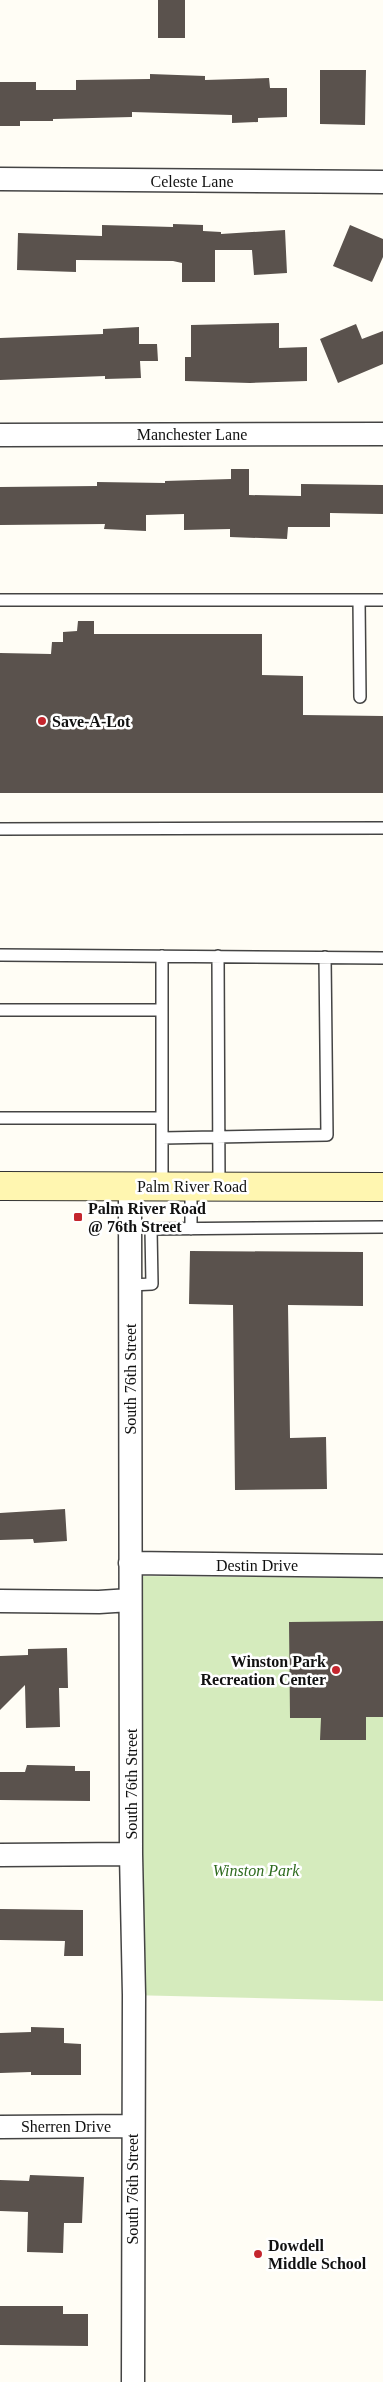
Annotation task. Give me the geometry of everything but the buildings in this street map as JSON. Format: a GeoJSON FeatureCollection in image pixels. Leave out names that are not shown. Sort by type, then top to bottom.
{"type":"FeatureCollection","features":[{"type":"Feature","properties":{"kind":"street","name":"Celeste Lane"},"geometry":{"type":"LineString","coordinates":[[0,179],[383,182]]}},
{"type":"Feature","properties":{"kind":"street","name":"Manchester Lane"},"geometry":{"type":"LineString","coordinates":[[0,434],[383,434]]}},
{"type":"Feature","properties":{"kind":"street","name":"Palm River Road"},"geometry":{"type":"LineString","coordinates":[[0,1186],[383,1187]]}},
{"type":"Feature","properties":{"kind":"street","name":"South 76th Street"},"geometry":{"type":"LineString","coordinates":[[130,1186],[140,1230],[130,1286],[131,1854],[134,1994],[132,2126],[133,2382]]}},
{"type":"Feature","properties":{"kind":"street","name":"Destin Drive"},"geometry":{"type":"LineString","coordinates":[[130,1564],[383,1566]]}},
{"type":"Feature","properties":{"kind":"street"},"geometry":{"type":"LineString","coordinates":[[0,1601],[99,1602],[130,1600]]}},
{"type":"Feature","properties":{"kind":"street"},"geometry":{"type":"LineString","coordinates":[[0,1855],[131,1854]]}},
{"type":"Feature","properties":{"kind":"street","name":"Sherren Drive"},"geometry":{"type":"LineString","coordinates":[[0,2127],[132,2126]]}},
{"type":"Feature","properties":{"kind":"lane"},"geometry":{"type":"LineString","coordinates":[[0,600],[383,600]]}},
{"type":"Feature","properties":{"kind":"lane"},"geometry":{"type":"LineString","coordinates":[[359,600],[360,697]]}},
{"type":"Feature","properties":{"kind":"lane"},"geometry":{"type":"LineString","coordinates":[[0,829],[383,828]]}},
{"type":"Feature","properties":{"kind":"lane"},"geometry":{"type":"LineString","coordinates":[[0,955],[383,958]]}},
{"type":"Feature","properties":{"kind":"lane"},"geometry":{"type":"LineString","coordinates":[[162,956],[162,1186]]}},
{"type":"Feature","properties":{"kind":"lane"},"geometry":{"type":"LineString","coordinates":[[218,956],[218,1186]]}},
{"type":"Feature","properties":{"kind":"lane"},"geometry":{"type":"LineString","coordinates":[[162,1138],[218,1139],[327,1135],[325,957]]}},
{"type":"Feature","properties":{"kind":"lane"},"geometry":{"type":"LineString","coordinates":[[0,1010],[162,1010]]}},
{"type":"Feature","properties":{"kind":"lane"},"geometry":{"type":"LineString","coordinates":[[0,1118],[162,1118]]}},
{"type":"Feature","properties":{"kind":"lane"},"geometry":{"type":"LineString","coordinates":[[191,1186],[191,1229]]}},
{"type":"Feature","properties":{"kind":"lane"},"geometry":{"type":"LineString","coordinates":[[140,1230],[383,1227]]}},
{"type":"Feature","properties":{"kind":"green space","name":"Winston Park"},"geometry":{"type":"Polygon","coordinates":[[[134,1576],[383,1578],[383,2001],[128,1995],[134,1576]]]}},
{"type":"Feature","properties":{"kind":"place","name":"Save-A-Lot"},"geometry":{"type":"Point","coordinates":[42,721]}},
{"type":"Feature","properties":{"kind":"place","name":"Palm River Road @ 76th Street"},"geometry":{"type":"Point","coordinates":[78,1217]}},
{"type":"Feature","properties":{"kind":"place","name":"Winston Park Recreation Center"},"geometry":{"type":"Point","coordinates":[336,1670]}},
{"type":"Feature","properties":{"kind":"place","name":"Dowdell Middle School"},"geometry":{"type":"Point","coordinates":[258,2254]}}]}
